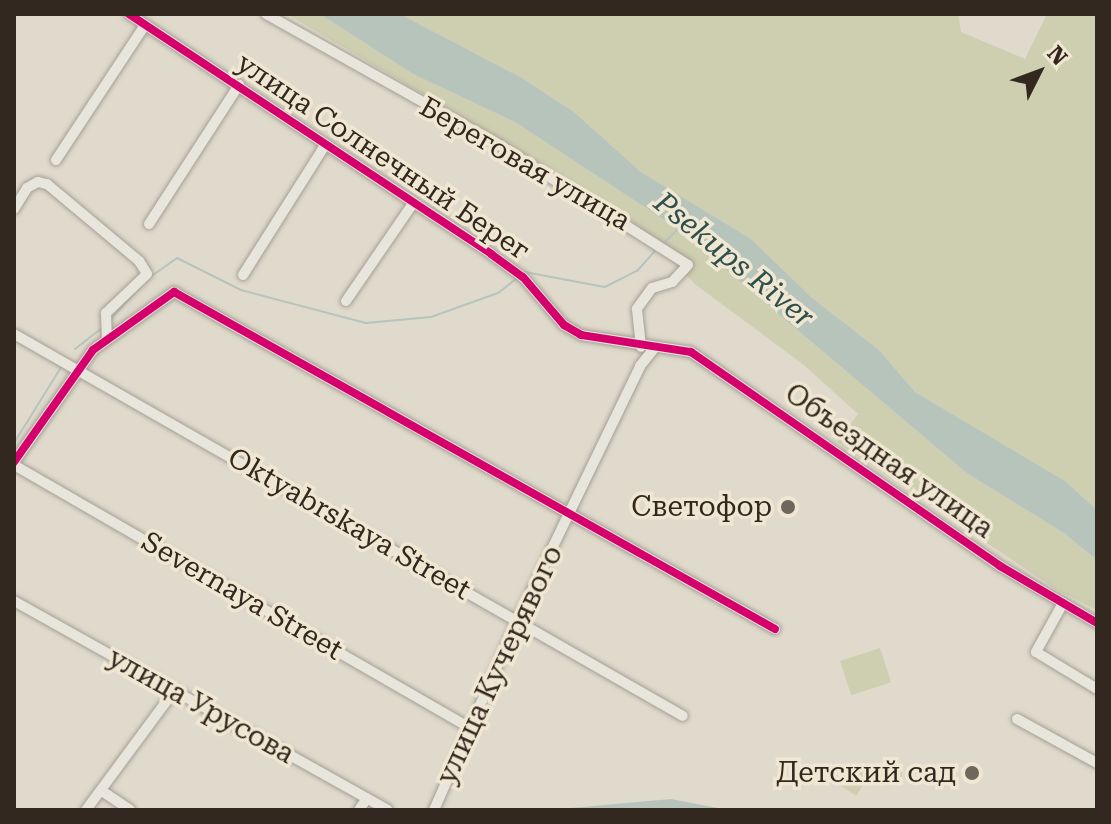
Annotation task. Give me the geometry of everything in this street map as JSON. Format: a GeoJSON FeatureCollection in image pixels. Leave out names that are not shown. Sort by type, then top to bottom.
{"type":"FeatureCollection","features":[{"type":"Feature","properties":{"kind":"street","name":"улица Солнечный Берег"},"geometry":{"type":"LineString","coordinates":[[129,14],[523,277],[564,325],[581,335],[653,350]]}},
{"type":"Feature","properties":{"kind":"street","name":"Береговая улица"},"geometry":{"type":"LineString","coordinates":[[266,14],[496,143],[688,265],[672,282],[652,288],[637,309],[641,347]]}},
{"type":"Feature","properties":{"kind":"street"},"geometry":{"type":"LineString","coordinates":[[56,160],[145,25]]}},
{"type":"Feature","properties":{"kind":"street","name":"улица Солнечный Берег"},"geometry":{"type":"LineString","coordinates":[[149,224],[239,85]]}},
{"type":"Feature","properties":{"kind":"street","name":"улица Солнечный Берег"},"geometry":{"type":"LineString","coordinates":[[243,275],[324,147]]}},
{"type":"Feature","properties":{"kind":"street"},"geometry":{"type":"LineString","coordinates":[[14,209],[27,188],[38,182],[122,244],[147,274],[106,313],[107,337]]}},
{"type":"Feature","properties":{"kind":"street","name":"улица Солнечный Берег"},"geometry":{"type":"LineString","coordinates":[[346,301],[412,205]]}},
{"type":"Feature","properties":{"kind":"street"},"geometry":{"type":"LineString","coordinates":[[14,463],[79,367],[107,337],[174,292],[569,518],[775,629]]}},
{"type":"Feature","properties":{"kind":"street","name":"Oktyabrskaya Street"},"geometry":{"type":"LineString","coordinates":[[14,334],[79,367],[683,716]]}},
{"type":"Feature","properties":{"kind":"street","name":"Объездная улица"},"geometry":{"type":"LineString","coordinates":[[653,350],[673,346],[691,352],[1000,566],[1097,623]]}},
{"type":"Feature","properties":{"kind":"street","name":"улица Кучерявого"},"geometry":{"type":"LineString","coordinates":[[434,810],[517,621],[640,366],[653,350]]}},
{"type":"Feature","properties":{"kind":"street","name":"Severnaya Street"},"geometry":{"type":"LineString","coordinates":[[14,463],[470,728]]}},
{"type":"Feature","properties":{"kind":"street","name":"улица Урусова"},"geometry":{"type":"LineString","coordinates":[[14,601],[388,810]]}},
{"type":"Feature","properties":{"kind":"street"},"geometry":{"type":"LineString","coordinates":[[1063,603],[1036,652],[1097,689]]}},
{"type":"Feature","properties":{"kind":"street"},"geometry":{"type":"LineString","coordinates":[[86,810],[174,691]]}},
{"type":"Feature","properties":{"kind":"street"},"geometry":{"type":"LineString","coordinates":[[1017,719],[1097,763]]}},
{"type":"Feature","properties":{"kind":"street"},"geometry":{"type":"LineString","coordinates":[[102,791],[130,810]]}},
{"type":"Feature","properties":{"kind":"street"},"geometry":{"type":"LineString","coordinates":[[359,810],[367,798]]}},
{"type":"Feature","properties":{"kind":"green space"},"geometry":{"type":"Polygon","coordinates":[[[287,14],[320,14],[413,74],[515,122],[678,229],[968,474],[1064,533],[1097,560],[1097,610],[1057,590],[837,442],[858,414],[804,365],[696,285],[622,211],[287,14]]]}},
{"type":"Feature","properties":{"kind":"green space"},"geometry":{"type":"Polygon","coordinates":[[[400,14],[958,14],[961,32],[1025,59],[1047,14],[1097,14],[1097,510],[1065,481],[915,392],[879,350],[811,297],[751,239],[641,172],[574,112],[522,78],[400,14]]]}},
{"type":"Feature","properties":{"kind":"green space"},"geometry":{"type":"Polygon","coordinates":[[[880,648],[891,682],[851,695],[840,661],[880,648]]]}},
{"type":"Feature","properties":{"kind":"green space"},"geometry":{"type":"Polygon","coordinates":[[[890,762],[899,765],[902,774],[899,783],[890,786],[881,783],[878,774],[881,765],[890,762]]]}},
{"type":"Feature","properties":{"kind":"green space"},"geometry":{"type":"Polygon","coordinates":[[[857,763],[871,772],[856,796],[842,786],[857,763]]]}},
{"type":"Feature","properties":{"kind":"water","name":"Psekups River"},"geometry":{"type":"Polygon","coordinates":[[[320,14],[400,14],[522,78],[574,112],[641,172],[751,239],[811,297],[879,350],[915,392],[1065,481],[1097,510],[1097,560],[1064,533],[968,474],[678,229],[515,122],[413,74],[320,14]]]}},
{"type":"Feature","properties":{"kind":"water"},"geometry":{"type":"Polygon","coordinates":[[[671,799],[728,810],[472,810],[571,808],[671,799]]]}},
{"type":"Feature","properties":{"kind":"waterway","name":"Psekups River"},"geometry":{"type":"LineString","coordinates":[[662,245],[680,227]]}},
{"type":"Feature","properties":{"kind":"waterway"},"geometry":{"type":"LineString","coordinates":[[525,272],[605,287],[637,271],[657,249]]}},
{"type":"Feature","properties":{"kind":"waterway"},"geometry":{"type":"LineString","coordinates":[[150,277],[177,258],[241,290],[366,323],[431,317],[498,293],[516,279]]}},
{"type":"Feature","properties":{"kind":"waterway"},"geometry":{"type":"LineString","coordinates":[[109,321],[140,287]]}},
{"type":"Feature","properties":{"kind":"waterway"},"geometry":{"type":"LineString","coordinates":[[75,349],[102,328]]}},
{"type":"Feature","properties":{"kind":"waterway"},"geometry":{"type":"LineString","coordinates":[[14,443],[62,366]]}},
{"type":"Feature","properties":{"kind":"cycle path"},"geometry":{"type":"LineString","coordinates":[[129,14],[491,254],[523,277],[564,325],[581,335],[691,352],[1000,566],[1097,623]]}},
{"type":"Feature","properties":{"kind":"cycle path"},"geometry":{"type":"LineString","coordinates":[[14,462],[93,350],[174,292],[775,629]]}},
{"type":"Feature","properties":{"kind":"place","name":"Светофор"},"geometry":{"type":"Point","coordinates":[788,507]}},
{"type":"Feature","properties":{"kind":"place","name":"Детский сад"},"geometry":{"type":"Point","coordinates":[972,773]}}]}
